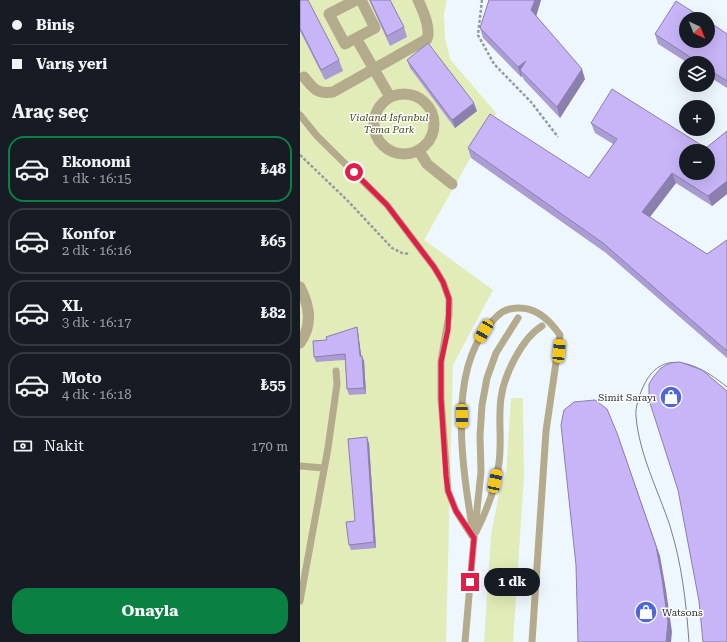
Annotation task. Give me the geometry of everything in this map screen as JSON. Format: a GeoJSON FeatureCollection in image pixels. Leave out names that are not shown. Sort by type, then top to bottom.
{"type":"FeatureCollection","features":[{"type":"Feature","properties":{"kind":"street"},"geometry":{"type":"LineString","coordinates":[[356,0],[337,4],[329,14],[345,44],[375,28],[361,0]]}},
{"type":"Feature","properties":{"kind":"street"},"geometry":{"type":"LineString","coordinates":[[304,77],[315,90],[322,93],[333,92],[428,39],[429,35],[426,23],[418,0]]}},
{"type":"Feature","properties":{"kind":"street"},"geometry":{"type":"LineString","coordinates":[[356,38],[390,98]]}},
{"type":"Feature","properties":{"kind":"street"},"geometry":{"type":"LineString","coordinates":[[399,94],[417,97],[431,110],[434,120],[434,129],[428,142],[419,151],[406,155],[396,154],[386,150],[379,142],[374,132],[373,122],[376,112],[382,103],[390,98],[399,94]]}},
{"type":"Feature","properties":{"kind":"street"},"geometry":{"type":"LineString","coordinates":[[419,151],[427,164],[452,184]]}},
{"type":"Feature","properties":{"kind":"street"},"geometry":{"type":"LineString","coordinates":[[300,287],[306,299],[309,324],[307,332],[300,343]]}},
{"type":"Feature","properties":{"kind":"lane"},"geometry":{"type":"LineString","coordinates":[[300,115],[317,136],[387,205],[423,252],[443,282],[449,299],[449,322],[441,362],[441,398],[448,491],[456,511],[474,538]]}},
{"type":"Feature","properties":{"kind":"lane"},"geometry":{"type":"LineString","coordinates":[[474,538],[464,475],[462,402],[465,375],[472,353],[484,331],[494,319],[505,310],[516,308],[532,310],[549,319],[560,335],[546,431],[532,642]]}},
{"type":"Feature","properties":{"kind":"lane"},"geometry":{"type":"LineString","coordinates":[[465,642],[481,472],[480,436],[482,405],[487,378],[496,353],[518,318]]}},
{"type":"Feature","properties":{"kind":"lane"},"geometry":{"type":"LineString","coordinates":[[474,538],[491,502],[499,463],[501,398],[509,372],[518,352],[535,330],[542,326]]}},
{"type":"Feature","properties":{"kind":"lane"},"geometry":{"type":"LineString","coordinates":[[300,601],[323,468],[328,448],[337,384],[336,371]]}},
{"type":"Feature","properties":{"kind":"lane"},"geometry":{"type":"LineString","coordinates":[[300,466],[323,468]]}},
{"type":"Feature","properties":{"kind":"path"},"geometry":{"type":"LineString","coordinates":[[482,0],[478,36],[494,64],[531,102],[558,137]]}},
{"type":"Feature","properties":{"kind":"path"},"geometry":{"type":"LineString","coordinates":[[300,155],[347,200],[392,248],[417,255],[423,252]]}},
{"type":"Feature","properties":{"kind":"green space","name":"Vialand İsfanbul Tema Park"},"geometry":{"type":"Polygon","coordinates":[[[300,0],[447,0],[444,14],[445,38],[450,59],[496,113],[424,240],[493,290],[453,365],[446,642],[300,642],[300,0]]]}},
{"type":"Feature","properties":{"kind":"green space"},"geometry":{"type":"Polygon","coordinates":[[[511,398],[523,398],[524,477],[513,642],[484,642],[491,535],[499,494],[506,474],[511,398]]]}},
{"type":"Feature","properties":{"kind":"building"},"geometry":{"type":"Polygon","coordinates":[[[300,0],[308,0],[339,60],[321,70],[300,28],[300,0]]]}},
{"type":"Feature","properties":{"kind":"building"},"geometry":{"type":"Polygon","coordinates":[[[370,0],[390,0],[404,27],[387,36],[370,0]]]}},
{"type":"Feature","properties":{"kind":"building"},"geometry":{"type":"Polygon","coordinates":[[[489,0],[535,0],[531,10],[582,69],[557,107],[520,70],[526,61],[518,67],[480,28],[489,0]]]}},
{"type":"Feature","properties":{"kind":"building"},"geometry":{"type":"Polygon","coordinates":[[[676,1],[693,12],[679,12],[679,48],[715,48],[715,26],[727,34],[727,81],[715,73],[715,56],[688,56],[655,34],[676,1]]]}},
{"type":"Feature","properties":{"kind":"building"},"geometry":{"type":"Polygon","coordinates":[[[428,43],[474,103],[452,120],[407,60],[428,43]]]}},
{"type":"Feature","properties":{"kind":"building"},"geometry":{"type":"Polygon","coordinates":[[[612,89],[679,131],[679,136],[687,136],[700,144],[679,144],[679,177],[672,173],[642,212],[707,254],[727,240],[727,351],[603,243],[468,148],[490,114],[589,178],[617,139],[591,123],[612,89]]]}},
{"type":"Feature","properties":{"kind":"building"},"geometry":{"type":"Polygon","coordinates":[[[727,131],[727,181],[708,196],[683,180],[715,180],[715,144],[711,144],[727,131]]]}},
{"type":"Feature","properties":{"kind":"building"},"geometry":{"type":"Polygon","coordinates":[[[357,327],[360,356],[362,356],[364,388],[347,389],[345,354],[314,357],[313,341],[327,340],[326,337],[357,327]]]}},
{"type":"Feature","properties":{"kind":"building"},"geometry":{"type":"Polygon","coordinates":[[[680,362],[702,370],[727,391],[727,642],[703,642],[699,601],[678,490],[649,400],[649,384],[654,376],[661,368],[670,363],[680,362]]]}},
{"type":"Feature","properties":{"kind":"building"},"geometry":{"type":"Polygon","coordinates":[[[595,400],[607,409],[617,433],[656,546],[668,622],[666,642],[578,642],[576,565],[561,425],[564,410],[574,402],[595,400]]]}},
{"type":"Feature","properties":{"kind":"building"},"geometry":{"type":"Polygon","coordinates":[[[367,437],[374,542],[349,545],[346,522],[355,521],[348,439],[367,437]]]}},
{"type":"Feature","properties":{"kind":"tram line"},"geometry":{"type":"LineString","coordinates":[[689,642],[685,598],[678,555],[670,526],[645,458],[638,430],[636,408],[642,388],[652,373],[661,365],[683,363],[706,372],[727,387]]}},
{"type":"Feature","properties":{"kind":"place","name":"Simit Sarayı"},"geometry":{"type":"Point","coordinates":[671,397]}},
{"type":"Feature","properties":{"kind":"place","name":"Watsons"},"geometry":{"type":"Point","coordinates":[646,612]}},
{"type":"Feature","properties":{"kind":"route"},"geometry":{"type":"LineString","coordinates":[[354,172],[387,205],[434,267],[443,282],[449,299],[448,330],[441,362],[441,398],[446,476],[448,491],[456,511],[474,538],[470,582]]}}]}
